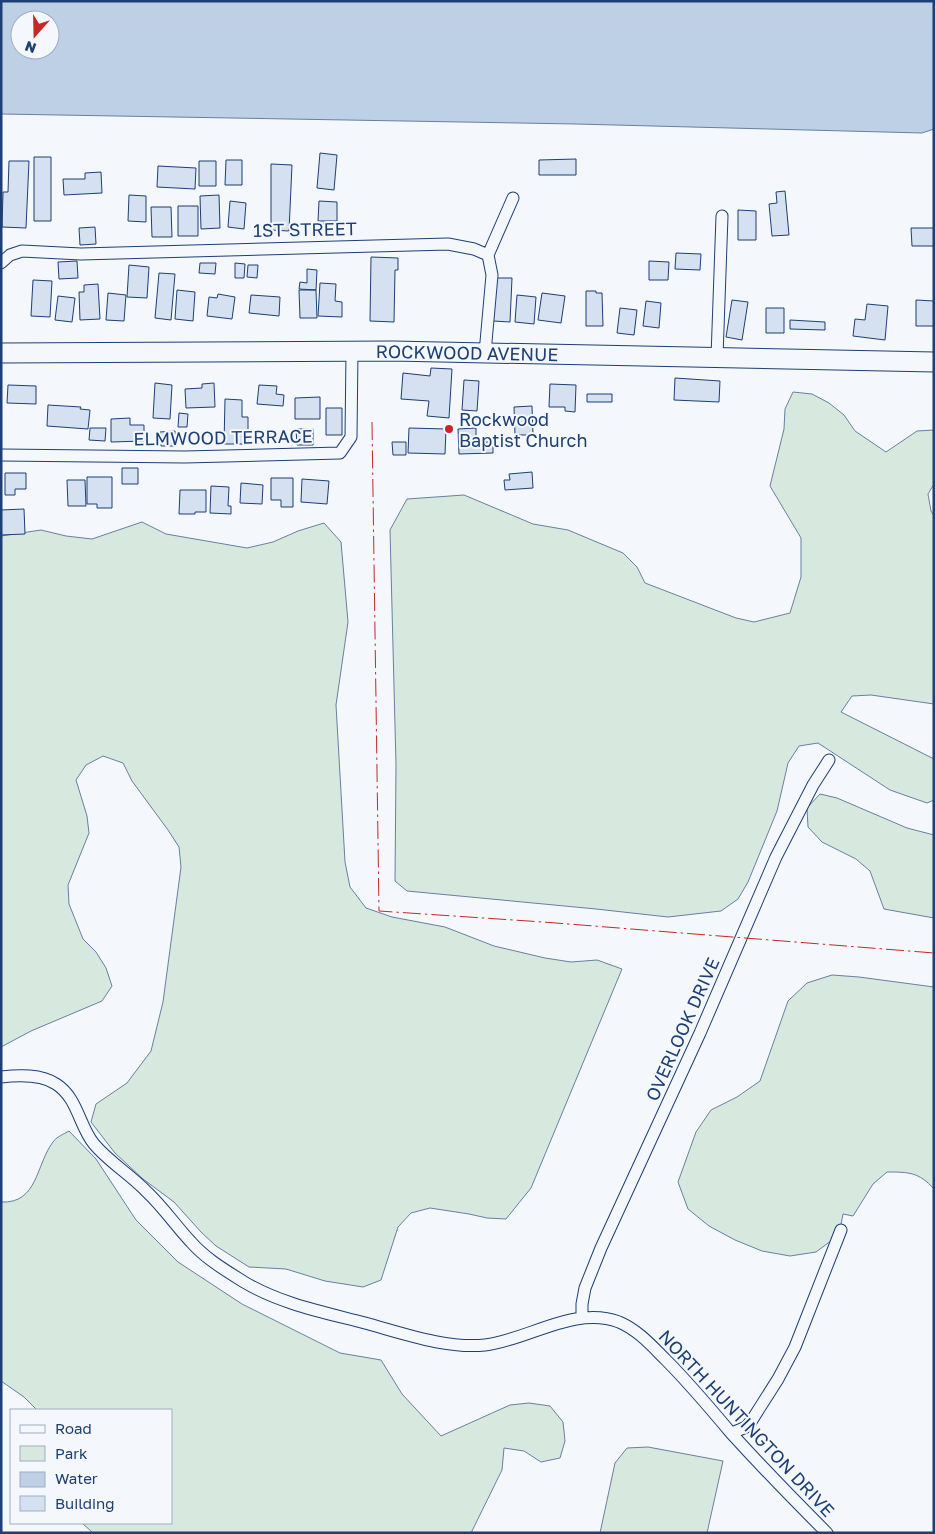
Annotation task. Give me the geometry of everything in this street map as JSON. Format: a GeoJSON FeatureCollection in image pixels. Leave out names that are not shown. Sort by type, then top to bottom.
{"type":"FeatureCollection","features":[{"type":"Feature","properties":{"kind":"main road","name":"ROCKWOOD AVENUE"},"geometry":{"type":"LineString","coordinates":[[1,354],[352,351],[934,362]]}},
{"type":"Feature","properties":{"kind":"street"},"geometry":{"type":"LineString","coordinates":[[485,353],[492,275],[488,255],[513,198]]}},
{"type":"Feature","properties":{"kind":"street"},"geometry":{"type":"LineString","coordinates":[[717,357],[722,216]]}},
{"type":"Feature","properties":{"kind":"street","name":"1ST STREET"},"geometry":{"type":"LineString","coordinates":[[1,263],[10,255],[22,251],[81,254],[448,244],[474,249],[488,255]]}},
{"type":"Feature","properties":{"kind":"street","name":"ELMWOOD TERRACE"},"geometry":{"type":"LineString","coordinates":[[1,455],[185,457],[340,453],[351,437],[352,351]]}},
{"type":"Feature","properties":{"kind":"street","name":"OVERLOOK DRIVE"},"geometry":{"type":"LineString","coordinates":[[582,1318],[585,1288],[601,1248],[700,1033],[776,857],[813,785],[829,760]]}},
{"type":"Feature","properties":{"kind":"street","name":"NORTH HUNTINGTON DRIVE"},"geometry":{"type":"LineString","coordinates":[[1,1077],[30,1077],[44,1079],[56,1084],[72,1101],[92,1142],[150,1195],[191,1243],[205,1256],[228,1272],[270,1295],[313,1310],[425,1339],[467,1346],[501,1342],[582,1318],[605,1319],[618,1322],[646,1340],[827,1533]]}},
{"type":"Feature","properties":{"kind":"street"},"geometry":{"type":"LineString","coordinates":[[732,1433],[746,1427],[752,1420],[795,1347],[841,1230]]}},
{"type":"Feature","properties":{"kind":"green space"},"geometry":{"type":"Polygon","coordinates":[[[793,392],[812,394],[829,403],[844,415],[855,431],[886,452],[917,431],[934,430],[934,484],[928,494],[931,511],[934,516],[934,704],[871,695],[852,696],[841,712],[934,759],[934,800],[927,803],[890,790],[818,743],[799,746],[788,763],[777,811],[748,882],[738,899],[721,911],[668,917],[407,891],[395,881],[396,765],[390,530],[407,499],[464,495],[533,524],[568,530],[623,553],[637,567],[645,583],[736,618],[754,622],[790,613],[801,577],[801,538],[770,486],[784,429],[785,409],[793,392]]]}},
{"type":"Feature","properties":{"kind":"green space"},"geometry":{"type":"Polygon","coordinates":[[[142,522],[166,534],[247,548],[273,542],[298,531],[324,523],[341,542],[348,622],[336,705],[345,862],[350,887],[366,908],[392,917],[445,927],[494,946],[571,962],[597,960],[622,969],[531,1188],[506,1219],[487,1218],[430,1208],[411,1213],[398,1227],[381,1280],[363,1287],[325,1281],[286,1269],[249,1267],[216,1246],[174,1202],[143,1179],[115,1153],[91,1122],[96,1104],[127,1083],[151,1051],[163,1002],[181,867],[179,847],[132,781],[123,763],[103,756],[86,765],[76,780],[87,816],[89,833],[68,885],[69,904],[83,939],[96,952],[106,968],[112,986],[102,1001],[31,1031],[1,1047],[1,536],[41,530],[66,536],[92,539],[142,522]]]}},
{"type":"Feature","properties":{"kind":"green space"},"geometry":{"type":"Polygon","coordinates":[[[820,794],[837,798],[907,828],[934,835],[934,918],[884,909],[870,871],[856,859],[822,842],[808,827],[807,808],[820,794]]]}},
{"type":"Feature","properties":{"kind":"green space"},"geometry":{"type":"Polygon","coordinates":[[[832,975],[934,987],[934,1189],[929,1183],[913,1174],[887,1172],[873,1184],[853,1216],[843,1214],[839,1235],[816,1252],[790,1256],[762,1251],[735,1240],[709,1226],[688,1209],[678,1182],[696,1132],[711,1110],[737,1097],[760,1081],[788,1001],[807,983],[832,975]]]}},
{"type":"Feature","properties":{"kind":"green space"},"geometry":{"type":"Polygon","coordinates":[[[69,1131],[96,1159],[136,1220],[178,1262],[242,1304],[340,1353],[381,1360],[402,1394],[441,1436],[510,1405],[529,1403],[550,1406],[563,1422],[565,1441],[560,1458],[541,1462],[524,1451],[504,1448],[502,1470],[471,1533],[93,1533],[83,1524],[172,1524],[172,1409],[36,1409],[24,1397],[1,1381],[1,1202],[13,1201],[22,1197],[29,1190],[47,1151],[58,1137],[69,1131]]]}},
{"type":"Feature","properties":{"kind":"green space"},"geometry":{"type":"Polygon","coordinates":[[[648,1447],[723,1461],[707,1533],[600,1533],[615,1463],[627,1448],[648,1447]]]}},
{"type":"Feature","properties":{"kind":"water"},"geometry":{"type":"Polygon","coordinates":[[[1,1],[934,1],[934,129],[922,133],[576,124],[1,114],[1,1]]]}},
{"type":"Feature","properties":{"kind":"building"},"geometry":{"type":"Polygon","coordinates":[[[320,153],[337,155],[334,190],[317,188],[320,153]]]}},
{"type":"Feature","properties":{"kind":"building"},"geometry":{"type":"Polygon","coordinates":[[[34,157],[51,157],[51,221],[34,221],[34,157]]]}},
{"type":"Feature","properties":{"kind":"building"},"geometry":{"type":"Polygon","coordinates":[[[576,159],[576,175],[539,175],[539,160],[576,159]]]}},
{"type":"Feature","properties":{"kind":"building"},"geometry":{"type":"Polygon","coordinates":[[[226,160],[242,160],[242,185],[225,185],[226,160]]]}},
{"type":"Feature","properties":{"kind":"building"},"geometry":{"type":"Polygon","coordinates":[[[9,161],[29,161],[26,228],[2,227],[3,192],[8,192],[9,161]]]}},
{"type":"Feature","properties":{"kind":"building"},"geometry":{"type":"Polygon","coordinates":[[[199,161],[216,161],[216,186],[199,186],[199,161]]]}},
{"type":"Feature","properties":{"kind":"building"},"geometry":{"type":"Polygon","coordinates":[[[271,164],[292,165],[289,231],[271,230],[271,164]]]}},
{"type":"Feature","properties":{"kind":"building"},"geometry":{"type":"Polygon","coordinates":[[[158,166],[196,168],[195,189],[157,187],[158,166]]]}},
{"type":"Feature","properties":{"kind":"building"},"geometry":{"type":"Polygon","coordinates":[[[101,172],[102,193],[64,195],[63,179],[85,179],[85,173],[101,172]]]}},
{"type":"Feature","properties":{"kind":"building"},"geometry":{"type":"Polygon","coordinates":[[[785,191],[789,235],[772,236],[769,204],[777,203],[776,192],[785,191]]]}},
{"type":"Feature","properties":{"kind":"building"},"geometry":{"type":"Polygon","coordinates":[[[129,195],[146,196],[146,222],[128,221],[129,195]]]}},
{"type":"Feature","properties":{"kind":"building"},"geometry":{"type":"Polygon","coordinates":[[[219,195],[220,228],[201,229],[200,196],[219,195]]]}},
{"type":"Feature","properties":{"kind":"building"},"geometry":{"type":"Polygon","coordinates":[[[230,201],[246,203],[244,229],[228,227],[230,201]]]}},
{"type":"Feature","properties":{"kind":"building"},"geometry":{"type":"Polygon","coordinates":[[[319,201],[337,202],[337,221],[318,221],[319,201]]]}},
{"type":"Feature","properties":{"kind":"building"},"geometry":{"type":"Polygon","coordinates":[[[178,206],[198,206],[198,236],[178,236],[178,206]]]}},
{"type":"Feature","properties":{"kind":"building"},"geometry":{"type":"Polygon","coordinates":[[[151,207],[171,207],[172,237],[152,237],[151,207]]]}},
{"type":"Feature","properties":{"kind":"building"},"geometry":{"type":"Polygon","coordinates":[[[738,210],[756,211],[756,240],[738,240],[738,210]]]}},
{"type":"Feature","properties":{"kind":"building"},"geometry":{"type":"Polygon","coordinates":[[[323,223],[337,223],[337,228],[322,227],[323,223]]]}},
{"type":"Feature","properties":{"kind":"building"},"geometry":{"type":"Polygon","coordinates":[[[95,227],[96,244],[80,245],[79,228],[95,227]]]}},
{"type":"Feature","properties":{"kind":"building"},"geometry":{"type":"Polygon","coordinates":[[[911,228],[934,228],[934,246],[912,246],[911,228]]]}},
{"type":"Feature","properties":{"kind":"building"},"geometry":{"type":"Polygon","coordinates":[[[676,253],[701,254],[700,270],[675,269],[676,253]]]}},
{"type":"Feature","properties":{"kind":"building"},"geometry":{"type":"Polygon","coordinates":[[[371,257],[398,258],[398,270],[395,270],[394,322],[370,321],[371,257]]]}},
{"type":"Feature","properties":{"kind":"building"},"geometry":{"type":"Polygon","coordinates":[[[77,261],[78,278],[59,279],[58,262],[77,261]]]}},
{"type":"Feature","properties":{"kind":"building"},"geometry":{"type":"Polygon","coordinates":[[[649,261],[669,262],[668,280],[649,280],[649,261]]]}},
{"type":"Feature","properties":{"kind":"building"},"geometry":{"type":"Polygon","coordinates":[[[200,263],[216,263],[215,274],[199,273],[200,263]]]}},
{"type":"Feature","properties":{"kind":"building"},"geometry":{"type":"Polygon","coordinates":[[[235,263],[245,264],[244,278],[235,278],[235,263]]]}},
{"type":"Feature","properties":{"kind":"building"},"geometry":{"type":"Polygon","coordinates":[[[129,265],[149,267],[147,298],[127,297],[129,265]]]}},
{"type":"Feature","properties":{"kind":"building"},"geometry":{"type":"Polygon","coordinates":[[[248,265],[258,265],[257,278],[247,277],[248,265]]]}},
{"type":"Feature","properties":{"kind":"building"},"geometry":{"type":"Polygon","coordinates":[[[307,269],[317,270],[316,290],[299,289],[300,282],[307,283],[307,269]]]}},
{"type":"Feature","properties":{"kind":"building"},"geometry":{"type":"Polygon","coordinates":[[[159,273],[175,274],[171,320],[155,318],[159,273]]]}},
{"type":"Feature","properties":{"kind":"building"},"geometry":{"type":"Polygon","coordinates":[[[494,278],[512,278],[510,322],[493,321],[494,278]]]}},
{"type":"Feature","properties":{"kind":"building"},"geometry":{"type":"Polygon","coordinates":[[[33,280],[52,281],[50,317],[31,316],[33,280]]]}},
{"type":"Feature","properties":{"kind":"building"},"geometry":{"type":"Polygon","coordinates":[[[320,283],[336,284],[335,301],[342,302],[342,317],[318,316],[320,283]]]}},
{"type":"Feature","properties":{"kind":"building"},"geometry":{"type":"Polygon","coordinates":[[[98,284],[100,319],[80,320],[79,292],[84,292],[84,285],[98,284]]]}},
{"type":"Feature","properties":{"kind":"building"},"geometry":{"type":"Polygon","coordinates":[[[177,290],[195,292],[193,321],[175,319],[177,290]]]}},
{"type":"Feature","properties":{"kind":"building"},"geometry":{"type":"Polygon","coordinates":[[[299,290],[316,290],[317,318],[300,318],[299,290]]]}},
{"type":"Feature","properties":{"kind":"building"},"geometry":{"type":"Polygon","coordinates":[[[586,291],[602,293],[603,326],[586,326],[586,291]]]}},
{"type":"Feature","properties":{"kind":"building"},"geometry":{"type":"Polygon","coordinates":[[[108,293],[126,295],[124,321],[106,320],[108,293]]]}},
{"type":"Feature","properties":{"kind":"building"},"geometry":{"type":"Polygon","coordinates":[[[542,293],[565,296],[561,323],[538,320],[542,293]]]}},
{"type":"Feature","properties":{"kind":"building"},"geometry":{"type":"Polygon","coordinates":[[[218,294],[235,297],[232,319],[207,316],[209,297],[217,298],[218,294]]]}},
{"type":"Feature","properties":{"kind":"building"},"geometry":{"type":"Polygon","coordinates":[[[251,295],[280,297],[279,316],[249,313],[251,295]]]}},
{"type":"Feature","properties":{"kind":"building"},"geometry":{"type":"Polygon","coordinates":[[[517,295],[536,297],[534,324],[515,322],[517,295]]]}},
{"type":"Feature","properties":{"kind":"building"},"geometry":{"type":"Polygon","coordinates":[[[58,296],[75,298],[72,322],[55,320],[58,296]]]}},
{"type":"Feature","properties":{"kind":"building"},"geometry":{"type":"Polygon","coordinates":[[[732,300],[748,302],[742,340],[726,337],[732,300]]]}},
{"type":"Feature","properties":{"kind":"building"},"geometry":{"type":"Polygon","coordinates":[[[916,300],[934,301],[934,326],[916,326],[916,300]]]}},
{"type":"Feature","properties":{"kind":"building"},"geometry":{"type":"Polygon","coordinates":[[[646,301],[661,303],[659,328],[643,326],[646,301]]]}},
{"type":"Feature","properties":{"kind":"building"},"geometry":{"type":"Polygon","coordinates":[[[867,304],[888,306],[885,340],[853,336],[855,319],[865,320],[867,304]]]}},
{"type":"Feature","properties":{"kind":"building"},"geometry":{"type":"Polygon","coordinates":[[[620,308],[637,310],[634,335],[617,333],[620,308]]]}},
{"type":"Feature","properties":{"kind":"building"},"geometry":{"type":"Polygon","coordinates":[[[766,308],[784,308],[784,333],[766,333],[766,308]]]}},
{"type":"Feature","properties":{"kind":"building"},"geometry":{"type":"Polygon","coordinates":[[[790,320],[825,322],[825,330],[790,329],[790,320]]]}},
{"type":"Feature","properties":{"kind":"building"},"geometry":{"type":"Polygon","coordinates":[[[431,368],[452,369],[449,418],[427,416],[429,401],[401,399],[403,373],[430,376],[431,368]]]}},
{"type":"Feature","properties":{"kind":"building"},"geometry":{"type":"Polygon","coordinates":[[[675,378],[720,381],[719,402],[674,400],[675,378]]]}},
{"type":"Feature","properties":{"kind":"building"},"geometry":{"type":"Polygon","coordinates":[[[464,380],[479,381],[477,411],[462,410],[464,380]]]}},
{"type":"Feature","properties":{"kind":"building"},"geometry":{"type":"Polygon","coordinates":[[[155,383],[172,385],[170,419],[153,418],[155,383]]]}},
{"type":"Feature","properties":{"kind":"building"},"geometry":{"type":"Polygon","coordinates":[[[214,383],[215,407],[186,408],[185,389],[202,388],[202,384],[214,383]]]}},
{"type":"Feature","properties":{"kind":"building"},"geometry":{"type":"Polygon","coordinates":[[[550,384],[576,385],[575,412],[565,411],[565,407],[549,407],[550,384]]]}},
{"type":"Feature","properties":{"kind":"building"},"geometry":{"type":"Polygon","coordinates":[[[8,385],[36,386],[36,404],[7,403],[8,385]]]}},
{"type":"Feature","properties":{"kind":"building"},"geometry":{"type":"Polygon","coordinates":[[[259,385],[277,386],[276,394],[284,395],[283,406],[257,404],[259,385]]]}},
{"type":"Feature","properties":{"kind":"building"},"geometry":{"type":"Polygon","coordinates":[[[587,394],[612,394],[612,402],[587,402],[587,394]]]}},
{"type":"Feature","properties":{"kind":"building"},"geometry":{"type":"Polygon","coordinates":[[[320,397],[320,419],[295,419],[295,398],[320,397]]]}},
{"type":"Feature","properties":{"kind":"building"},"geometry":{"type":"Polygon","coordinates":[[[225,399],[242,400],[242,417],[248,417],[248,444],[224,444],[225,399]]]}},
{"type":"Feature","properties":{"kind":"building"},"geometry":{"type":"Polygon","coordinates":[[[48,405],[81,407],[80,409],[90,410],[88,429],[47,426],[48,405]]]}},
{"type":"Feature","properties":{"kind":"building"},"geometry":{"type":"Polygon","coordinates":[[[532,406],[533,435],[515,435],[514,407],[532,406]]]}},
{"type":"Feature","properties":{"kind":"building"},"geometry":{"type":"Polygon","coordinates":[[[326,408],[342,408],[342,435],[326,435],[326,408]]]}},
{"type":"Feature","properties":{"kind":"building"},"geometry":{"type":"Polygon","coordinates":[[[179,413],[188,414],[187,427],[178,427],[179,413]]]}},
{"type":"Feature","properties":{"kind":"building"},"geometry":{"type":"Polygon","coordinates":[[[130,418],[130,425],[144,425],[144,441],[111,442],[111,419],[130,418]]]}},
{"type":"Feature","properties":{"kind":"building"},"geometry":{"type":"Polygon","coordinates":[[[90,428],[106,428],[105,441],[89,440],[90,428]]]}},
{"type":"Feature","properties":{"kind":"building"},"geometry":{"type":"Polygon","coordinates":[[[409,428],[446,429],[445,454],[408,453],[409,428]]]}},
{"type":"Feature","properties":{"kind":"building"},"geometry":{"type":"Polygon","coordinates":[[[476,428],[476,442],[493,442],[493,453],[459,454],[458,429],[476,428]]]}},
{"type":"Feature","properties":{"kind":"building"},"geometry":{"type":"Polygon","coordinates":[[[296,429],[313,429],[313,445],[297,445],[296,429]]]}},
{"type":"Feature","properties":{"kind":"building"},"geometry":{"type":"Polygon","coordinates":[[[175,431],[176,446],[161,446],[160,432],[175,431]]]}},
{"type":"Feature","properties":{"kind":"building"},"geometry":{"type":"Polygon","coordinates":[[[392,442],[406,442],[406,455],[393,455],[392,442]]]}},
{"type":"Feature","properties":{"kind":"building"},"geometry":{"type":"Polygon","coordinates":[[[122,468],[138,468],[138,484],[122,484],[122,468]]]}},
{"type":"Feature","properties":{"kind":"building"},"geometry":{"type":"Polygon","coordinates":[[[532,472],[533,488],[505,490],[504,480],[510,480],[509,474],[532,472]]]}},
{"type":"Feature","properties":{"kind":"building"},"geometry":{"type":"Polygon","coordinates":[[[5,473],[26,473],[26,489],[15,489],[15,495],[5,495],[5,473]]]}},
{"type":"Feature","properties":{"kind":"building"},"geometry":{"type":"Polygon","coordinates":[[[87,477],[112,477],[112,508],[97,508],[97,504],[87,504],[87,477]]]}},
{"type":"Feature","properties":{"kind":"building"},"geometry":{"type":"Polygon","coordinates":[[[271,478],[293,478],[293,507],[281,507],[281,500],[271,500],[271,478]]]}},
{"type":"Feature","properties":{"kind":"building"},"geometry":{"type":"Polygon","coordinates":[[[302,479],[329,481],[327,504],[301,502],[302,479]]]}},
{"type":"Feature","properties":{"kind":"building"},"geometry":{"type":"Polygon","coordinates":[[[67,480],[85,480],[86,506],[68,506],[67,480]]]}},
{"type":"Feature","properties":{"kind":"building"},"geometry":{"type":"Polygon","coordinates":[[[241,483],[263,485],[262,504],[240,503],[241,483]]]}},
{"type":"Feature","properties":{"kind":"building"},"geometry":{"type":"Polygon","coordinates":[[[211,486],[229,487],[228,506],[231,506],[231,514],[210,513],[211,486]]]}},
{"type":"Feature","properties":{"kind":"building"},"geometry":{"type":"Polygon","coordinates":[[[180,490],[206,490],[206,512],[179,514],[180,490]]]}},
{"type":"Feature","properties":{"kind":"building"},"geometry":{"type":"Polygon","coordinates":[[[24,509],[25,534],[1,535],[1,510],[24,509]]]}},
{"type":"Feature","properties":{"kind":"power"},"geometry":{"type":"LineString","coordinates":[[372,422],[379,911],[934,953]]}},
{"type":"Feature","properties":{"kind":"place","name":"Rockwood Baptist Church"},"geometry":{"type":"Point","coordinates":[449,429]}}]}
